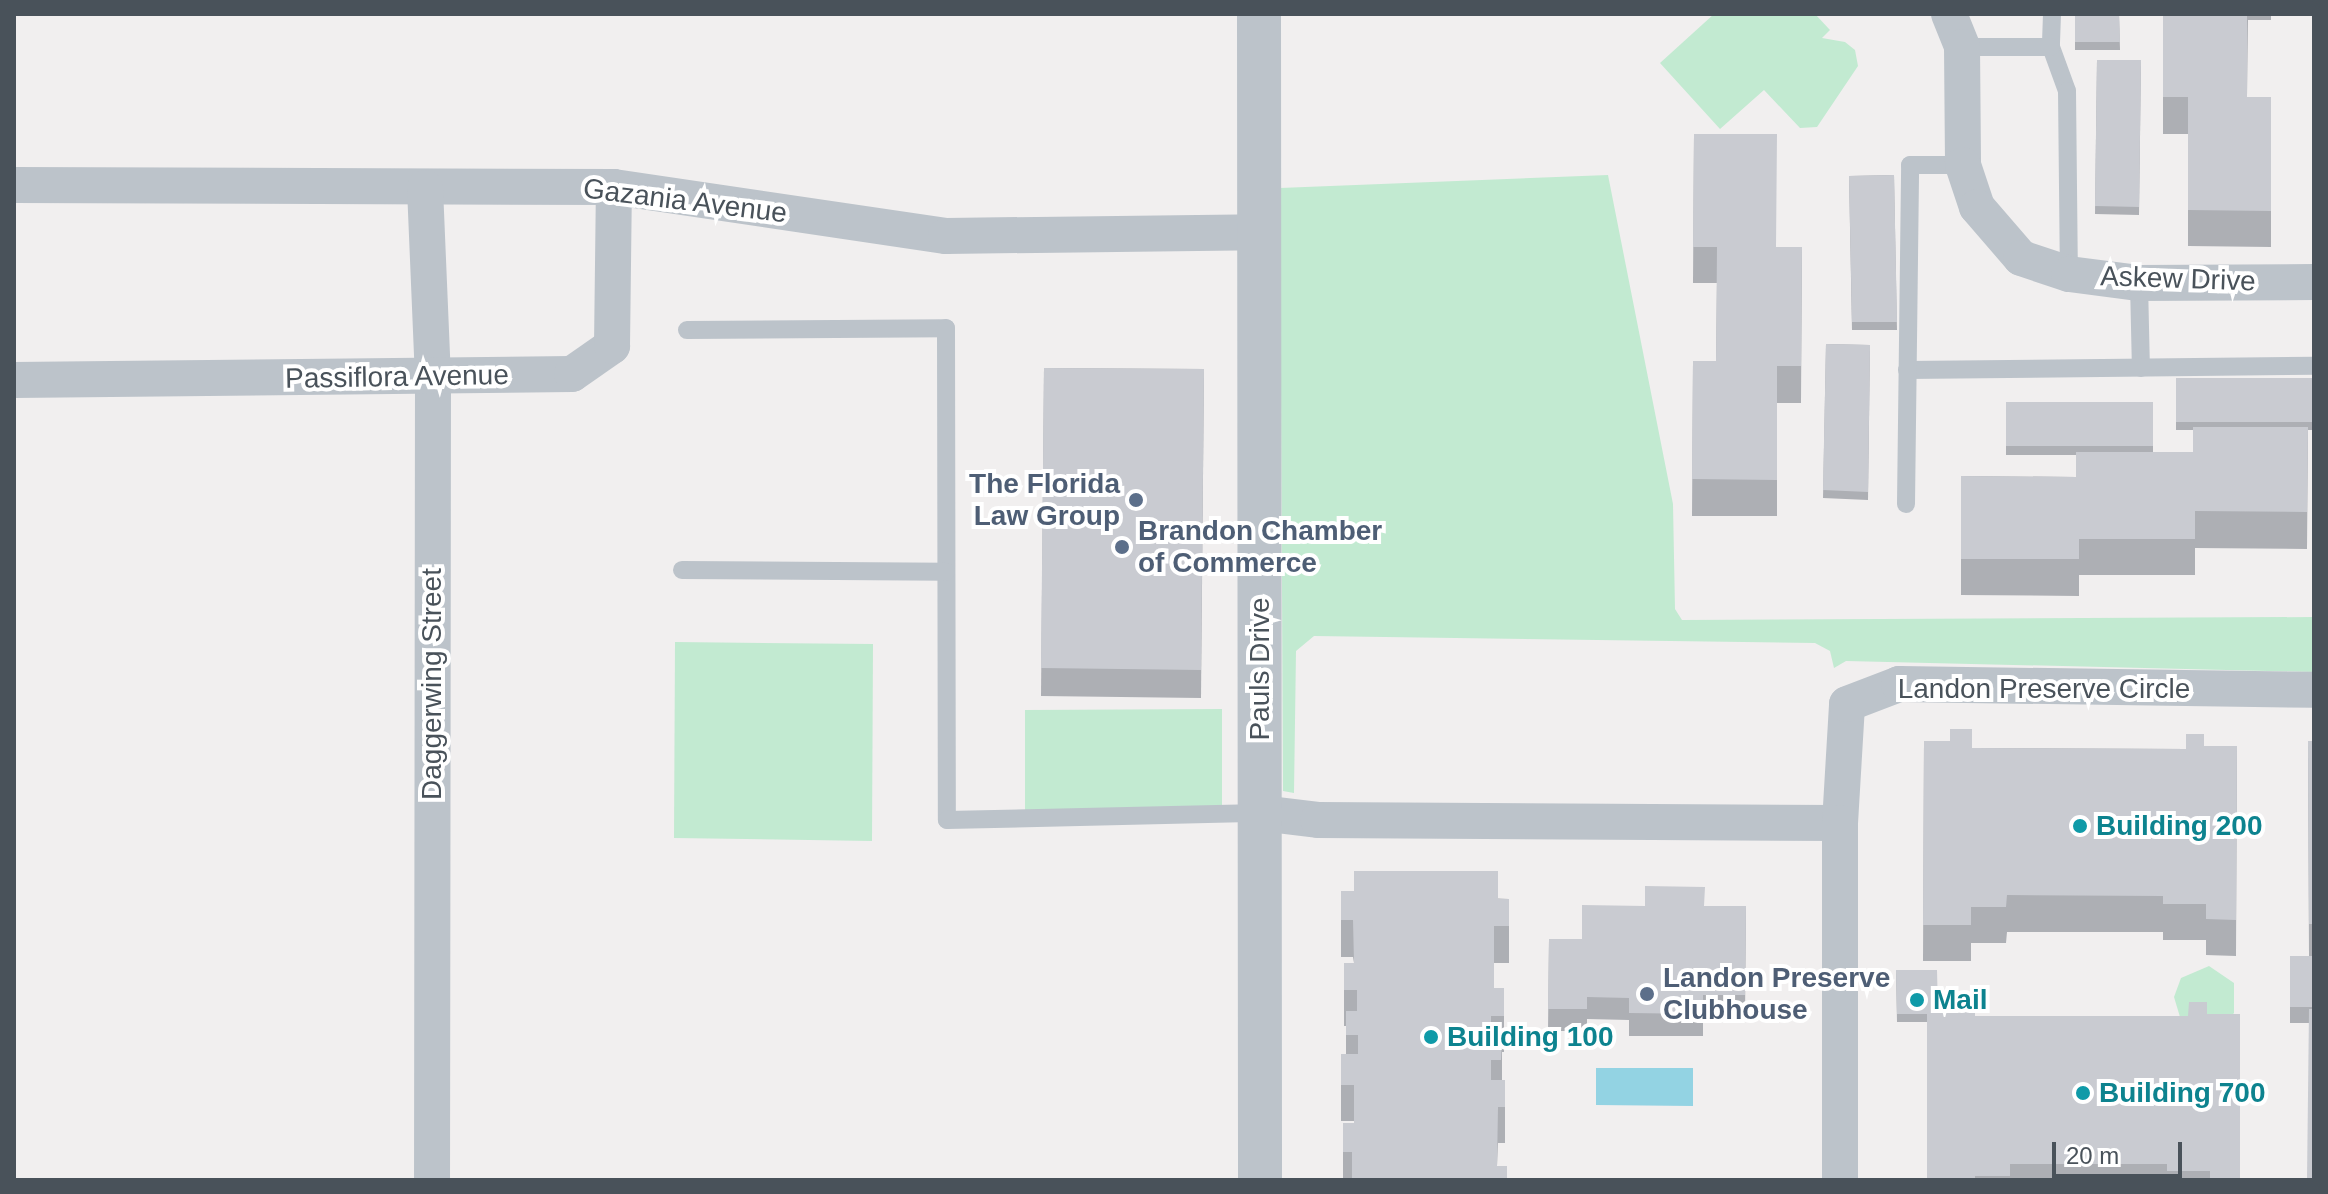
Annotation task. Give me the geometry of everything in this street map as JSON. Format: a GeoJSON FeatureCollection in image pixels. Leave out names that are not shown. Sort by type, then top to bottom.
{"type":"FeatureCollection","features":[{"type":"Feature","properties":{"kind":"street","name":"Pauls Drive"},"geometry":{"type":"LineString","coordinates":[[1259,14],[1260,1180]]}},
{"type":"Feature","properties":{"kind":"street","name":"Askew Drive"},"geometry":{"type":"LineString","coordinates":[[1949,14],[1962,47],[1963,165],[1977,207],[2021,258],[2069,274],[2139,283],[2314,282]]}},
{"type":"Feature","properties":{"kind":"street","name":"Gazania Avenue"},"geometry":{"type":"LineString","coordinates":[[14,185],[614,187],[946,236],[1258,232]]}},
{"type":"Feature","properties":{"kind":"street","name":"Passiflora Avenue"},"geometry":{"type":"LineString","coordinates":[[14,380],[433,378],[572,374],[612,346],[614,187]]}},
{"type":"Feature","properties":{"kind":"street","name":"Daggerwing Street"},"geometry":{"type":"LineString","coordinates":[[425,188],[433,378],[432,1180]]}},
{"type":"Feature","properties":{"kind":"street","name":"Landon Preserve Circle"},"geometry":{"type":"LineString","coordinates":[[1840,1180],[1840,823],[1847,704],[1899,684],[2314,690]]}},
{"type":"Feature","properties":{"kind":"street"},"geometry":{"type":"LineString","coordinates":[[1261,813],[1364,821],[1840,823]]}},
{"type":"Feature","properties":{"kind":"lane"},"geometry":{"type":"LineString","coordinates":[[2052,14],[2051,47],[2067,91],[2069,274]]}},
{"type":"Feature","properties":{"kind":"lane"},"geometry":{"type":"LineString","coordinates":[[1962,47],[2051,47]]}},
{"type":"Feature","properties":{"kind":"lane"},"geometry":{"type":"LineString","coordinates":[[1906,504],[1910,165],[1963,165]]}},
{"type":"Feature","properties":{"kind":"lane"},"geometry":{"type":"LineString","coordinates":[[2139,283],[2141,368]]}},
{"type":"Feature","properties":{"kind":"lane"},"geometry":{"type":"LineString","coordinates":[[687,330],[946,328],[947,820],[1261,813]]}},
{"type":"Feature","properties":{"kind":"lane"},"geometry":{"type":"LineString","coordinates":[[1907,370],[2314,366]]}},
{"type":"Feature","properties":{"kind":"lane"},"geometry":{"type":"LineString","coordinates":[[682,570],[946,572]]}},
{"type":"Feature","properties":{"kind":"green space"},"geometry":{"type":"Polygon","coordinates":[[[1714,14],[1815,14],[1830,30],[1822,38],[1845,42],[1855,50],[1858,66],[1817,127],[1800,128],[1764,90],[1720,129],[1660,63],[1714,14]]]}},
{"type":"Feature","properties":{"kind":"green space"},"geometry":{"type":"Polygon","coordinates":[[[1608,175],[1673,504],[1675,609],[1682,620],[2314,617],[2314,672],[1846,661],[1834,668],[1830,651],[1815,643],[1314,636],[1296,651],[1294,793],[1283,791],[1280,188],[1608,175]]]}},
{"type":"Feature","properties":{"kind":"green space"},"geometry":{"type":"Polygon","coordinates":[[[675,642],[873,644],[872,841],[674,838],[675,642]]]}},
{"type":"Feature","properties":{"kind":"green space"},"geometry":{"type":"Polygon","coordinates":[[[1222,709],[1222,808],[1025,810],[1025,710],[1222,709]]]}},
{"type":"Feature","properties":{"kind":"green space"},"geometry":{"type":"Polygon","coordinates":[[[2209,966],[2234,983],[2234,1013],[2227,1021],[2180,1017],[2174,997],[2181,978],[2209,966]]]}},
{"type":"Feature","properties":{"kind":"water"},"geometry":{"type":"Polygon","coordinates":[[[1596,1068],[1693,1068],[1693,1106],[1596,1105],[1596,1068]]]}},
{"type":"Feature","properties":{"kind":"building"},"geometry":{"type":"Polygon","coordinates":[[[2075,14],[2119,14],[2120,42],[2075,42],[2075,14]]]}},
{"type":"Feature","properties":{"kind":"building"},"geometry":{"type":"Polygon","coordinates":[[[2163,14],[2247,14],[2247,97],[2271,97],[2271,211],[2188,210],[2188,97],[2163,97],[2163,14]]]}},
{"type":"Feature","properties":{"kind":"building"},"geometry":{"type":"Polygon","coordinates":[[[2097,60],[2141,60],[2139,207],[2095,206],[2097,60]]]}},
{"type":"Feature","properties":{"kind":"building"},"geometry":{"type":"Polygon","coordinates":[[[1694,134],[1777,134],[1776,247],[1802,247],[1801,366],[1777,366],[1777,480],[1692,479],[1693,361],[1716,361],[1717,247],[1693,247],[1694,134]]]}},
{"type":"Feature","properties":{"kind":"building"},"geometry":{"type":"Polygon","coordinates":[[[1894,175],[1897,322],[1852,322],[1849,176],[1894,175]]]}},
{"type":"Feature","properties":{"kind":"building"},"geometry":{"type":"Polygon","coordinates":[[[1826,344],[1870,345],[1868,492],[1823,490],[1826,344]]]}},
{"type":"Feature","properties":{"kind":"building","name":"Brandon Chamber of Commerce"},"geometry":{"type":"Polygon","coordinates":[[[1044,368],[1204,369],[1201,670],[1041,668],[1044,368]]]}},
{"type":"Feature","properties":{"kind":"building"},"geometry":{"type":"Polygon","coordinates":[[[2176,378],[2314,378],[2314,422],[2176,422],[2176,378]]]}},
{"type":"Feature","properties":{"kind":"building"},"geometry":{"type":"Polygon","coordinates":[[[2006,402],[2153,402],[2153,446],[2006,446],[2006,402]]]}},
{"type":"Feature","properties":{"kind":"building"},"geometry":{"type":"Polygon","coordinates":[[[2193,427],[2308,427],[2307,512],[2195,511],[2195,539],[2079,539],[2079,559],[1961,559],[1961,476],[2076,477],[2076,452],[2193,452],[2193,427]]]}},
{"type":"Feature","properties":{"kind":"building","name":"Building 200"},"geometry":{"type":"Polygon","coordinates":[[[1950,729],[1972,729],[1972,748],[2186,749],[2186,734],[2204,734],[2204,746],[2237,746],[2236,920],[2206,919],[2206,904],[2163,904],[2163,896],[2007,895],[2006,907],[1971,907],[1971,925],[1923,925],[1924,741],[1950,741],[1950,729]]]}},
{"type":"Feature","properties":{"kind":"building"},"geometry":{"type":"Polygon","coordinates":[[[2308,741],[2314,741],[2314,924],[2309,924],[2308,741]]]}},
{"type":"Feature","properties":{"kind":"building","name":"Building 100"},"geometry":{"type":"Polygon","coordinates":[[[1354,871],[1498,871],[1498,899],[1509,899],[1509,926],[1494,926],[1494,988],[1504,988],[1504,1016],[1491,1016],[1491,1036],[1502,1036],[1501,1060],[1491,1060],[1491,1080],[1505,1080],[1505,1107],[1498,1107],[1497,1166],[1507,1166],[1507,1180],[1352,1180],[1352,1152],[1343,1152],[1343,1123],[1354,1123],[1354,1085],[1341,1085],[1341,1054],[1358,1054],[1358,1035],[1346,1035],[1346,1011],[1357,1011],[1357,990],[1344,990],[1344,963],[1354,963],[1353,920],[1341,920],[1341,891],[1354,891],[1354,871]]]}},
{"type":"Feature","properties":{"kind":"building","name":"Landon Preserve Clubhouse"},"geometry":{"type":"Polygon","coordinates":[[[1645,886],[1705,887],[1704,906],[1746,906],[1745,995],[1703,995],[1703,1014],[1629,1013],[1629,998],[1587,997],[1587,1009],[1548,1009],[1549,939],[1582,939],[1582,905],[1645,906],[1645,886]]]}},
{"type":"Feature","properties":{"kind":"building"},"geometry":{"type":"Polygon","coordinates":[[[2290,956],[2314,956],[2314,1007],[2290,1007],[2290,956]]]}},
{"type":"Feature","properties":{"kind":"building","name":"Mail"},"geometry":{"type":"Polygon","coordinates":[[[1896,970],[1937,970],[1938,1010],[1927,1010],[1927,1014],[1897,1014],[1896,970]]]}},
{"type":"Feature","properties":{"kind":"building","name":"Building 700"},"geometry":{"type":"Polygon","coordinates":[[[1953,998],[1975,998],[1975,1016],[2188,1016],[2189,1002],[2207,1002],[2207,1014],[2240,1014],[2240,1180],[2210,1180],[2210,1171],[2167,1171],[2167,1164],[2010,1164],[2010,1176],[1927,1180],[1927,1010],[1953,1010],[1953,998]]]}},
{"type":"Feature","properties":{"kind":"building"},"geometry":{"type":"Polygon","coordinates":[[[2309,1009],[2314,1009],[2314,1180],[2307,1180],[2309,1009]]]}},
{"type":"Feature","properties":{"kind":"place","name":"The Florida Law Group"},"geometry":{"type":"Point","coordinates":[1136,500]}},
{"type":"Feature","properties":{"kind":"place","name":"Brandon Chamber of Commerce"},"geometry":{"type":"Point","coordinates":[1122,547]}},
{"type":"Feature","properties":{"kind":"place","name":"Building 200"},"geometry":{"type":"Point","coordinates":[2080,826]}},
{"type":"Feature","properties":{"kind":"place","name":"Landon Preserve Clubhouse"},"geometry":{"type":"Point","coordinates":[1647,994]}},
{"type":"Feature","properties":{"kind":"place","name":"Mail"},"geometry":{"type":"Point","coordinates":[1917,1000]}},
{"type":"Feature","properties":{"kind":"place","name":"Building 100"},"geometry":{"type":"Point","coordinates":[1431,1037]}},
{"type":"Feature","properties":{"kind":"place","name":"Building 700"},"geometry":{"type":"Point","coordinates":[2083,1093]}}]}
